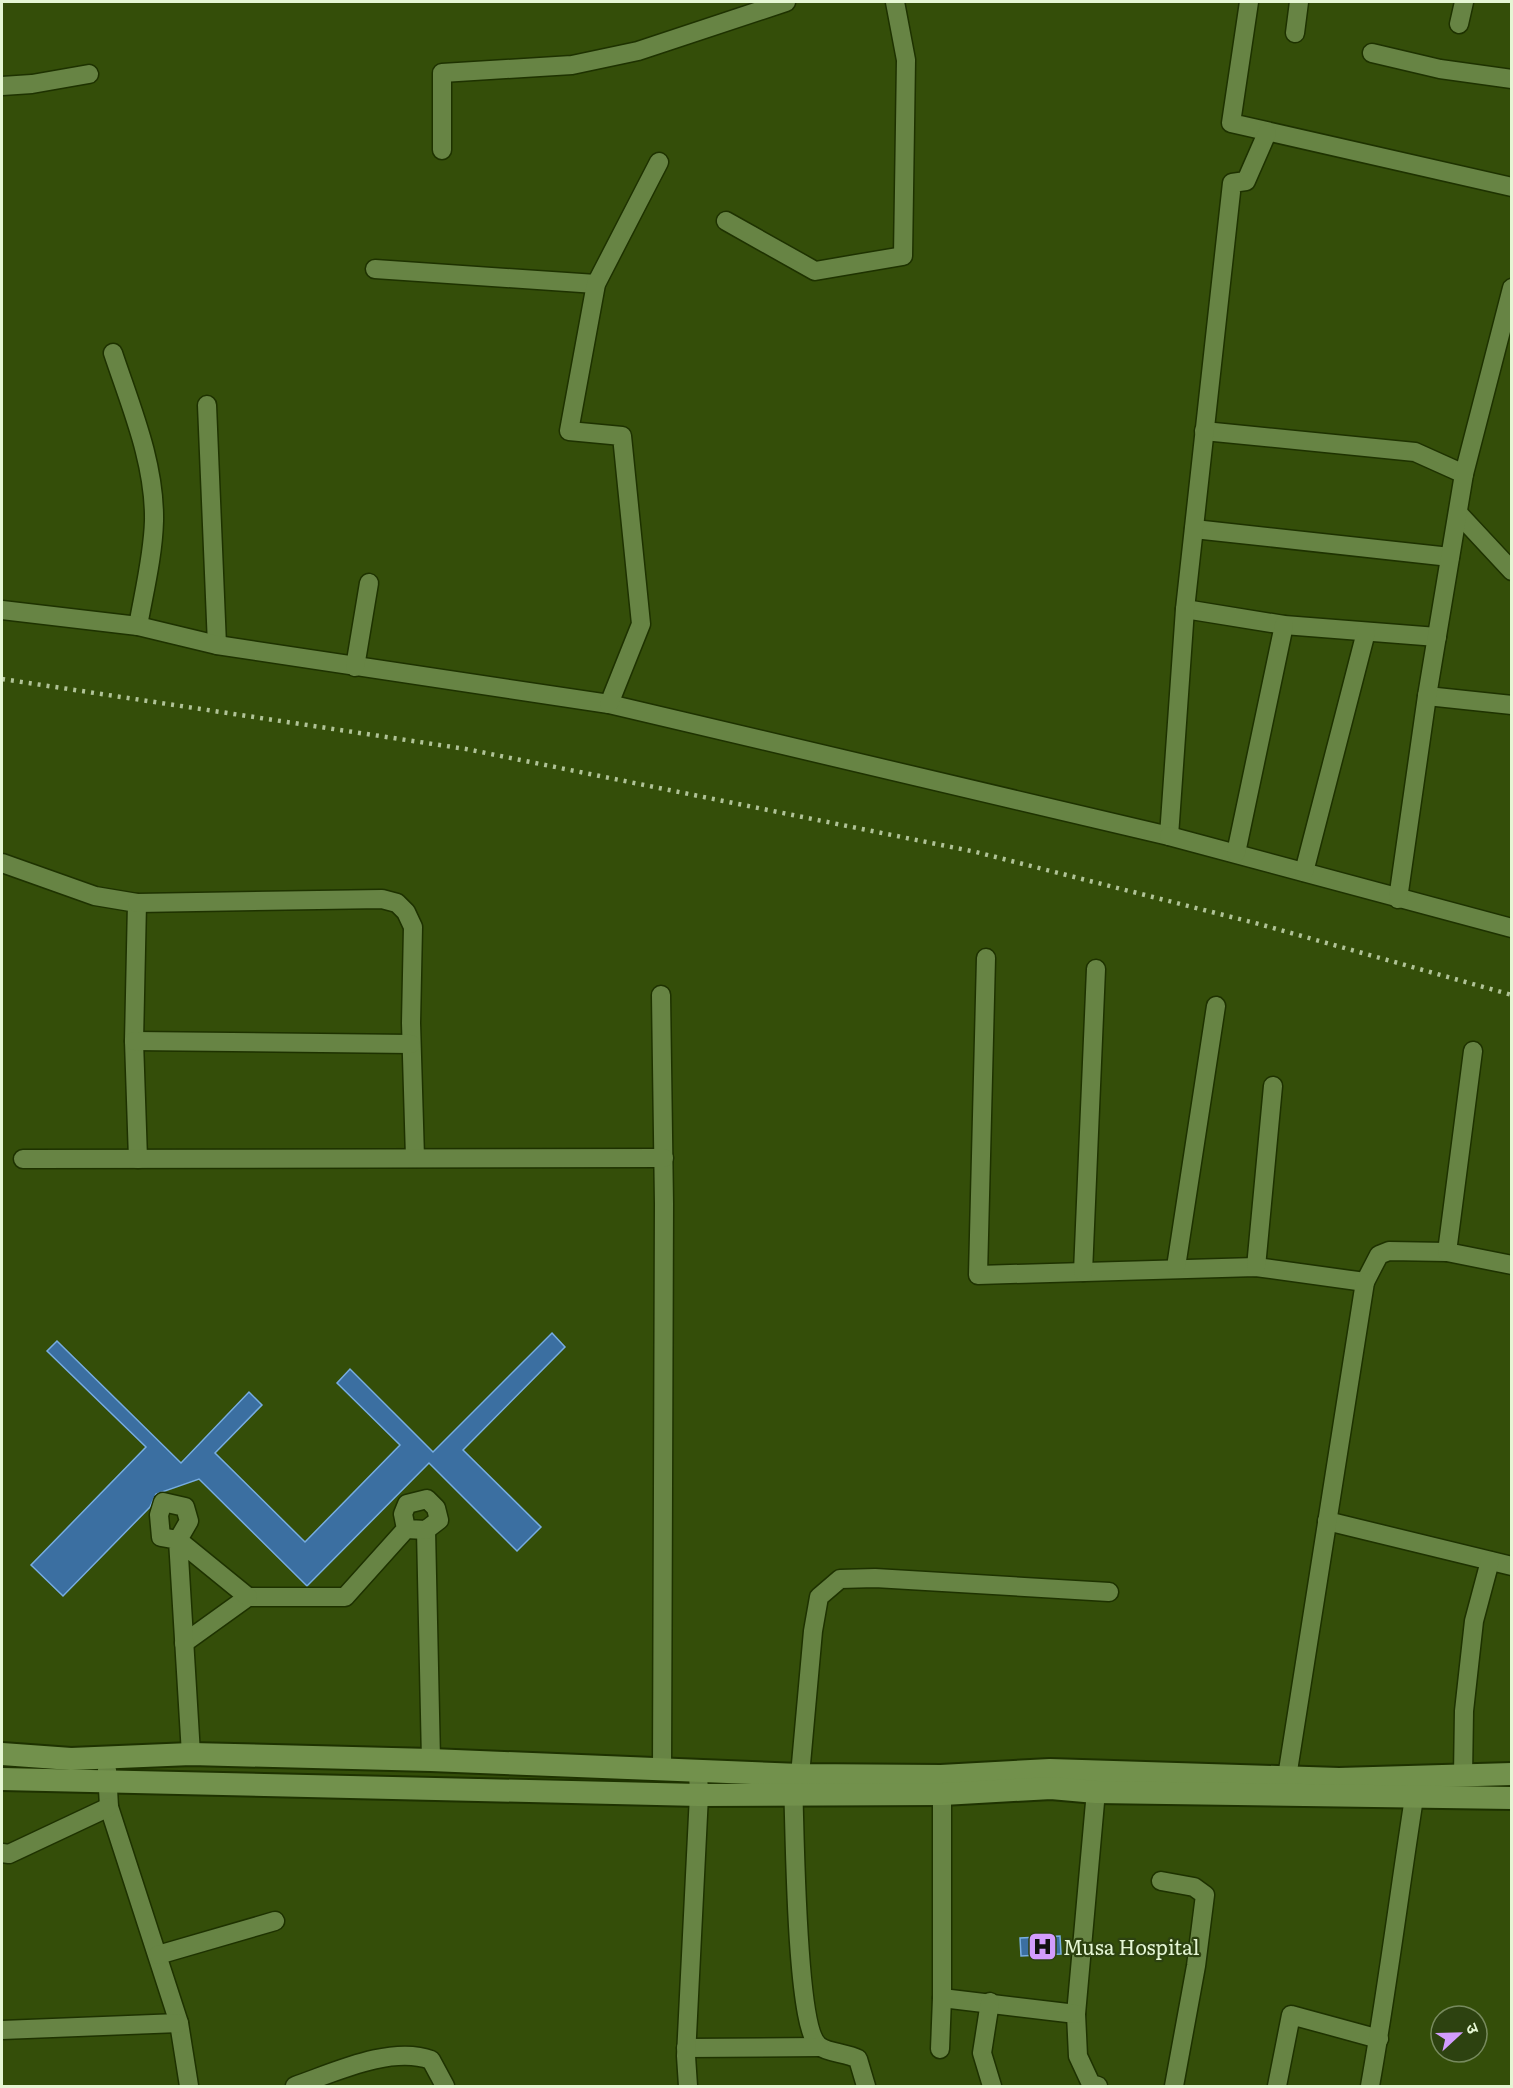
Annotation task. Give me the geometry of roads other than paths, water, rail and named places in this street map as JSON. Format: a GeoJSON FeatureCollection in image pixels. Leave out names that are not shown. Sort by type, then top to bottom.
{"type":"FeatureCollection","features":[{"type":"Feature","properties":{"kind":"main road"},"geometry":{"type":"LineString","coordinates":[[2,1754],[71,1759],[191,1754],[431,1760],[698,1771],[795,1781],[942,1785],[1050,1770],[1097,1782],[1413,1787],[1463,1776],[1512,1774]]}},
{"type":"Feature","properties":{"kind":"main road"},"geometry":{"type":"LineString","coordinates":[[1097,1782],[1287,1777],[1512,1798]]}},
{"type":"Feature","properties":{"kind":"main road"},"geometry":{"type":"LineString","coordinates":[[2,1779],[699,1795],[795,1781]]}},
{"type":"Feature","properties":{"kind":"street"},"geometry":{"type":"LineString","coordinates":[[442,150],[442,73],[572,65],[638,51],[786,2]]}},
{"type":"Feature","properties":{"kind":"street"},"geometry":{"type":"LineString","coordinates":[[726,221],[815,272],[903,256],[906,60],[895,2]]}},
{"type":"Feature","properties":{"kind":"street"},"geometry":{"type":"LineString","coordinates":[[1249,2],[1231,123],[1512,187]]}},
{"type":"Feature","properties":{"kind":"street"},"geometry":{"type":"LineString","coordinates":[[1295,33],[1299,2]]}},
{"type":"Feature","properties":{"kind":"street"},"geometry":{"type":"LineString","coordinates":[[1459,24],[1464,2]]}},
{"type":"Feature","properties":{"kind":"street"},"geometry":{"type":"LineString","coordinates":[[1372,53],[1440,69],[1512,79]]}},
{"type":"Feature","properties":{"kind":"street"},"geometry":{"type":"LineString","coordinates":[[2,86],[32,84],[89,74]]}},
{"type":"Feature","properties":{"kind":"street"},"geometry":{"type":"LineString","coordinates":[[1169,836],[1185,609],[1232,183],[1246,181],[1267,133]]}},
{"type":"Feature","properties":{"kind":"street"},"geometry":{"type":"LineString","coordinates":[[609,704],[641,624],[622,436],[569,431],[596,284],[659,162]]}},
{"type":"Feature","properties":{"kind":"street"},"geometry":{"type":"LineString","coordinates":[[375,269],[596,284]]}},
{"type":"Feature","properties":{"kind":"street"},"geometry":{"type":"LineString","coordinates":[[1398,899],[1427,696],[1464,474],[1512,288]]}},
{"type":"Feature","properties":{"kind":"street"},"geometry":{"type":"LineString","coordinates":[[113,352],[143,447],[152,486],[154,523],[138,626]]}},
{"type":"Feature","properties":{"kind":"street"},"geometry":{"type":"LineString","coordinates":[[207,405],[217,645]]}},
{"type":"Feature","properties":{"kind":"street"},"geometry":{"type":"LineString","coordinates":[[1204,431],[1415,452],[1464,474]]}},
{"type":"Feature","properties":{"kind":"street"},"geometry":{"type":"LineString","coordinates":[[1458,513],[1512,571]]}},
{"type":"Feature","properties":{"kind":"street"},"geometry":{"type":"LineString","coordinates":[[1194,529],[1450,557]]}},
{"type":"Feature","properties":{"kind":"street"},"geometry":{"type":"LineString","coordinates":[[355,667],[369,583]]}},
{"type":"Feature","properties":{"kind":"street"},"geometry":{"type":"LineString","coordinates":[[1185,609],[1284,625],[1437,637]]}},
{"type":"Feature","properties":{"kind":"street"},"geometry":{"type":"LineString","coordinates":[[2,610],[138,626],[217,645],[609,704],[1169,836],[1512,928]]}},
{"type":"Feature","properties":{"kind":"street"},"geometry":{"type":"LineString","coordinates":[[1236,853],[1284,625]]}},
{"type":"Feature","properties":{"kind":"street"},"geometry":{"type":"LineString","coordinates":[[1304,872],[1366,632]]}},
{"type":"Feature","properties":{"kind":"street"},"geometry":{"type":"LineString","coordinates":[[1427,696],[1512,705]]}},
{"type":"Feature","properties":{"kind":"street"},"geometry":{"type":"LineString","coordinates":[[2,863],[94,896],[136,903],[382,899],[397,903],[406,912],[412,927],[411,1044],[415,1158]]}},
{"type":"Feature","properties":{"kind":"street"},"geometry":{"type":"LineString","coordinates":[[136,903],[134,1041],[138,1159]]}},
{"type":"Feature","properties":{"kind":"street"},"geometry":{"type":"LineString","coordinates":[[986,958],[978,1275],[1176,1267],[1256,1267],[1365,1282]]}},
{"type":"Feature","properties":{"kind":"street"},"geometry":{"type":"LineString","coordinates":[[1083,1272],[1096,969]]}},
{"type":"Feature","properties":{"kind":"street"},"geometry":{"type":"LineString","coordinates":[[661,995],[664,1158],[663,1771]]}},
{"type":"Feature","properties":{"kind":"street"},"geometry":{"type":"LineString","coordinates":[[1176,1267],[1216,1006]]}},
{"type":"Feature","properties":{"kind":"street"},"geometry":{"type":"LineString","coordinates":[[134,1041],[411,1044]]}},
{"type":"Feature","properties":{"kind":"street"},"geometry":{"type":"LineString","coordinates":[[1447,1252],[1473,1051]]}},
{"type":"Feature","properties":{"kind":"street"},"geometry":{"type":"LineString","coordinates":[[1256,1267],[1273,1086]]}},
{"type":"Feature","properties":{"kind":"street"},"geometry":{"type":"LineString","coordinates":[[23,1159],[664,1158]]}},
{"type":"Feature","properties":{"kind":"street"},"geometry":{"type":"LineString","coordinates":[[1287,1777],[1365,1282],[1372,1265],[1379,1255],[1389,1251],[1447,1252],[1512,1265]]}},
{"type":"Feature","properties":{"kind":"street"},"geometry":{"type":"LineString","coordinates":[[427,1498],[436,1508],[439,1520],[426,1530],[406,1529],[404,1515],[407,1504],[427,1498]]}},
{"type":"Feature","properties":{"kind":"street"},"geometry":{"type":"LineString","coordinates":[[1328,1521],[1512,1566]]}},
{"type":"Feature","properties":{"kind":"street"},"geometry":{"type":"LineString","coordinates":[[184,1643],[248,1597],[345,1597],[406,1529]]}},
{"type":"Feature","properties":{"kind":"street"},"geometry":{"type":"LineString","coordinates":[[426,1530],[431,1760]]}},
{"type":"Feature","properties":{"kind":"street"},"geometry":{"type":"LineString","coordinates":[[191,1754],[178,1540],[248,1597]]}},
{"type":"Feature","properties":{"kind":"street"},"geometry":{"type":"LineString","coordinates":[[1463,1776],[1464,1711],[1474,1620],[1490,1561]]}},
{"type":"Feature","properties":{"kind":"street"},"geometry":{"type":"LineString","coordinates":[[820,2047],[811,2032],[804,1987],[796,1882],[795,1781],[819,1597],[840,1579],[875,1578],[1109,1592]]}},
{"type":"Feature","properties":{"kind":"street"},"geometry":{"type":"LineString","coordinates":[[106,1758],[109,1807],[179,2023],[189,2086]]}},
{"type":"Feature","properties":{"kind":"street"},"geometry":{"type":"LineString","coordinates":[[688,2086],[686,2048],[699,1795],[698,1771]]}},
{"type":"Feature","properties":{"kind":"street"},"geometry":{"type":"LineString","coordinates":[[1097,1782],[1077,2013],[1078,2056],[1091,2084],[1098,2086]]}},
{"type":"Feature","properties":{"kind":"street"},"geometry":{"type":"LineString","coordinates":[[940,2049],[942,1785]]}},
{"type":"Feature","properties":{"kind":"street"},"geometry":{"type":"LineString","coordinates":[[1370,2086],[1379,2039],[1413,1787]]}},
{"type":"Feature","properties":{"kind":"street"},"geometry":{"type":"LineString","coordinates":[[4,1856],[109,1807]]}},
{"type":"Feature","properties":{"kind":"street"},"geometry":{"type":"LineString","coordinates":[[1161,1881],[1194,1887],[1205,1895],[1196,1966],[1174,2086]]}},
{"type":"Feature","properties":{"kind":"street"},"geometry":{"type":"LineString","coordinates":[[158,1955],[275,1921]]}},
{"type":"Feature","properties":{"kind":"street"},"geometry":{"type":"LineString","coordinates":[[942,1998],[1077,2013]]}},
{"type":"Feature","properties":{"kind":"street"},"geometry":{"type":"LineString","coordinates":[[990,2002],[982,2053],[992,2086]]}},
{"type":"Feature","properties":{"kind":"street"},"geometry":{"type":"LineString","coordinates":[[1277,2086],[1292,2015],[1379,2039]]}},
{"type":"Feature","properties":{"kind":"street"},"geometry":{"type":"LineString","coordinates":[[2,2030],[179,2023]]}},
{"type":"Feature","properties":{"kind":"street"},"geometry":{"type":"LineString","coordinates":[[686,2048],[820,2047],[858,2059],[867,2086]]}},
{"type":"Feature","properties":{"kind":"street"},"geometry":{"type":"LineString","coordinates":[[294,2086],[368,2061],[404,2056],[422,2056],[431,2060],[445,2086]]}},
{"type":"Feature","properties":{"kind":"railway"},"geometry":{"type":"LineString","coordinates":[[2,679],[466,749],[976,852],[1259,924],[1512,995]]}},
{"type":"Feature","properties":{"kind":"place","name":"Musa Hospital"},"geometry":{"type":"Point","coordinates":[1042,1946]}}]}
